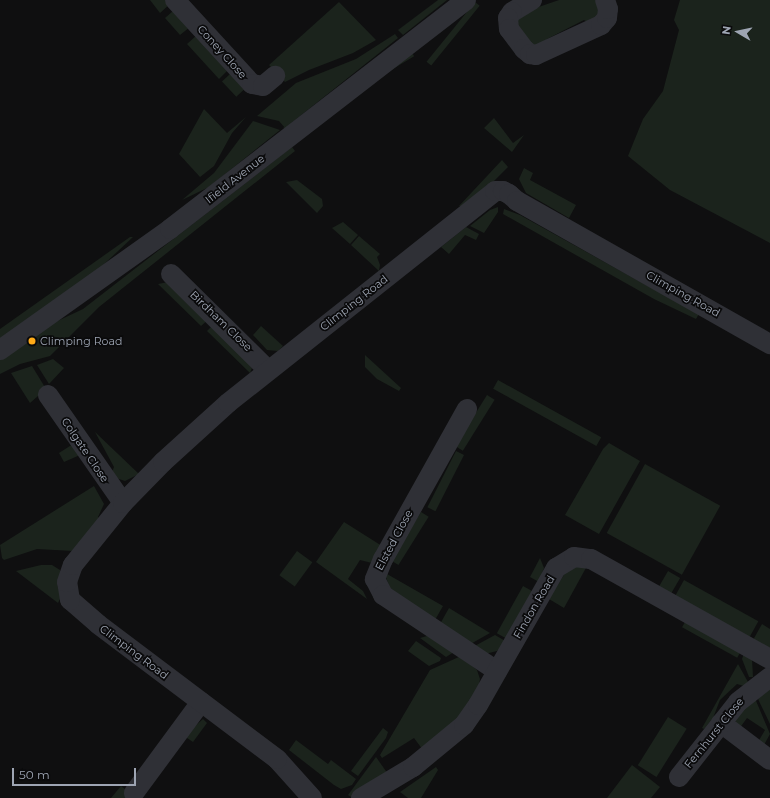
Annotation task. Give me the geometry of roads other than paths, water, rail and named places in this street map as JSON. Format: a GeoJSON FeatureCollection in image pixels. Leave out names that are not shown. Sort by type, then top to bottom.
{"type":"FeatureCollection","features":[{"type":"Feature","properties":{"kind":"street","name":"Coney Close"},"geometry":{"type":"LineString","coordinates":[[175,0],[252,84],[262,86],[275,76]]}},
{"type":"Feature","properties":{"kind":"street","name":"Ifield Avenue"},"geometry":{"type":"LineString","coordinates":[[0,350],[170,230],[466,0]]}},
{"type":"Feature","properties":{"kind":"street"},"geometry":{"type":"LineString","coordinates":[[532,0],[512,12],[508,18],[509,29],[524,49],[530,54],[536,55],[601,25],[608,14],[605,0]]}},
{"type":"Feature","properties":{"kind":"street","name":"Climping Road"},"geometry":{"type":"LineString","coordinates":[[312,798],[277,759],[98,624],[70,600],[67,582],[73,565],[123,503],[191,436],[268,370],[495,191],[503,190],[517,201],[770,344]]}},
{"type":"Feature","properties":{"kind":"street","name":"Birdham Close"},"geometry":{"type":"LineString","coordinates":[[171,274],[268,370]]}},
{"type":"Feature","properties":{"kind":"street","name":"Colgate Close"},"geometry":{"type":"LineString","coordinates":[[48,395],[123,503]]}},
{"type":"Feature","properties":{"kind":"street","name":"Elsted Close"},"geometry":{"type":"LineString","coordinates":[[467,409],[383,559],[375,578],[383,595],[497,671]]}},
{"type":"Feature","properties":{"kind":"street","name":"Findon Road"},"geometry":{"type":"LineString","coordinates":[[361,798],[413,767],[456,733],[478,705],[556,568],[574,557],[592,559],[770,659]]}},
{"type":"Feature","properties":{"kind":"street","name":"Fernhurst Close"},"geometry":{"type":"LineString","coordinates":[[679,777],[738,702],[770,677]]}},
{"type":"Feature","properties":{"kind":"street"},"geometry":{"type":"LineString","coordinates":[[134,792],[201,702]]}},
{"type":"Feature","properties":{"kind":"street"},"geometry":{"type":"LineString","coordinates":[[721,723],[770,760]]}},
{"type":"Feature","properties":{"kind":"place","name":"Climping Road"},"geometry":{"type":"Point","coordinates":[32,341]}}]}
